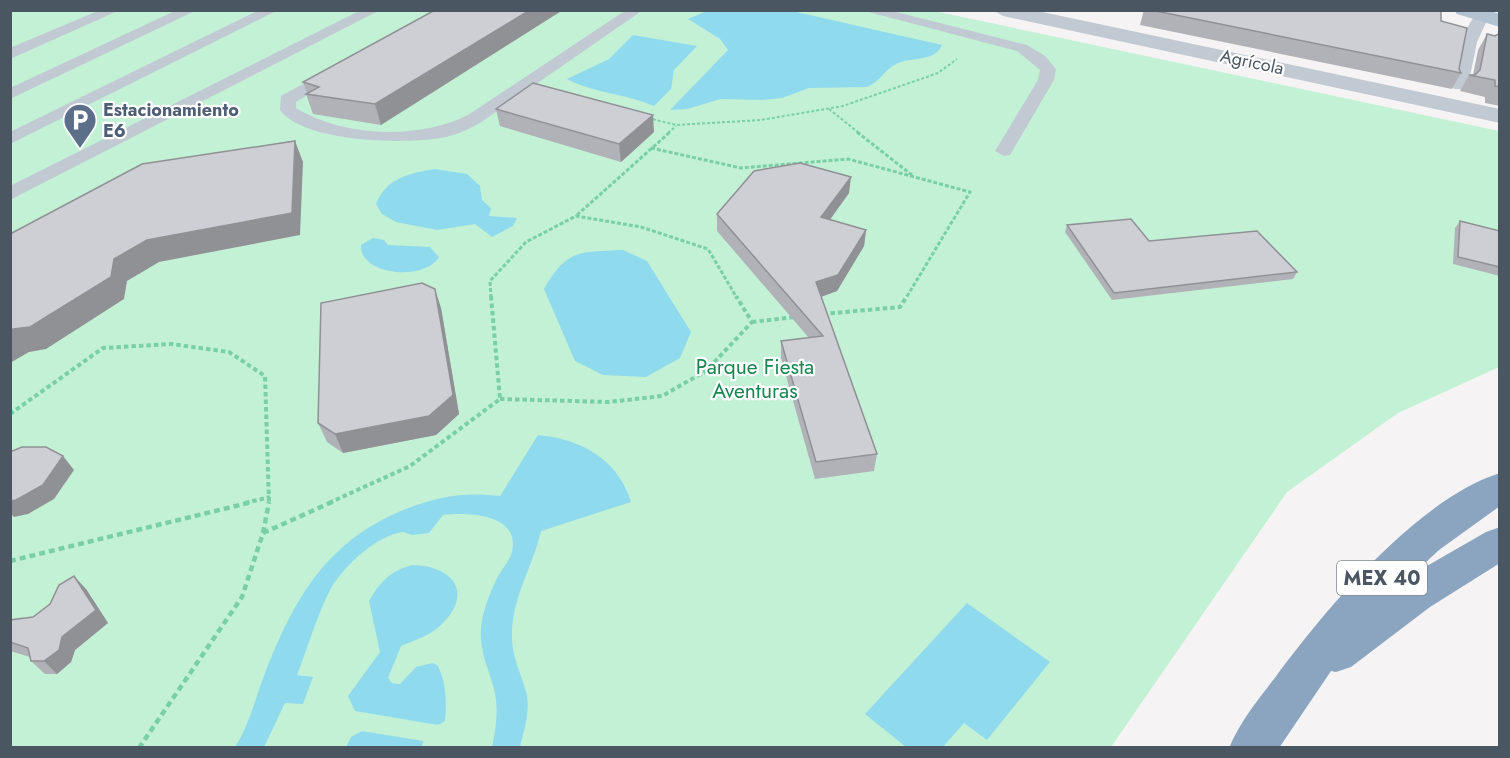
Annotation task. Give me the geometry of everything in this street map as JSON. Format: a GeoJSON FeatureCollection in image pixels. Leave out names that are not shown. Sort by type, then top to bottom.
{"type":"FeatureCollection","features":[{"type":"Feature","properties":{"kind":"highway","name":"MEX 40"},"geometry":{"type":"LineString","coordinates":[[1252,747],[1288,693],[1335,630],[1383,577],[1433,532],[1500,487]]}},
{"type":"Feature","properties":{"kind":"highway"},"geometry":{"type":"LineString","coordinates":[[1288,693],[1366,628],[1444,574],[1500,543]]}},
{"type":"Feature","properties":{"kind":"street","name":"Agrícola"},"geometry":{"type":"LineString","coordinates":[[1004,10],[1122,26],[1500,116]]}},
{"type":"Feature","properties":{"kind":"lane"},"geometry":{"type":"LineString","coordinates":[[10,54],[113,10]]}},
{"type":"Feature","properties":{"kind":"lane"},"geometry":{"type":"LineString","coordinates":[[10,94],[190,10]]}},
{"type":"Feature","properties":{"kind":"lane"},"geometry":{"type":"LineString","coordinates":[[10,139],[271,10]]}},
{"type":"Feature","properties":{"kind":"lane"},"geometry":{"type":"LineString","coordinates":[[10,194],[373,10]]}},
{"type":"Feature","properties":{"kind":"lane"},"geometry":{"type":"LineString","coordinates":[[345,66],[287,100],[288,110],[305,120],[359,133],[445,132],[474,119],[636,10]]}},
{"type":"Feature","properties":{"kind":"lane"},"geometry":{"type":"LineString","coordinates":[[868,10],[1000,41],[1022,48],[1039,59],[1048,69],[1046,80],[1004,151]]}},
{"type":"Feature","properties":{"kind":"lane"},"geometry":{"type":"LineString","coordinates":[[1460,86],[1468,42],[1482,16]]}},
{"type":"Feature","properties":{"kind":"path"},"geometry":{"type":"LineString","coordinates":[[642,116],[676,125],[761,120],[829,108],[938,74],[957,58]]}},
{"type":"Feature","properties":{"kind":"path"},"geometry":{"type":"LineString","coordinates":[[829,108],[914,177]]}},
{"type":"Feature","properties":{"kind":"path"},"geometry":{"type":"LineString","coordinates":[[500,399],[490,281],[526,242],[576,216],[676,125]]}},
{"type":"Feature","properties":{"kind":"path"},"geometry":{"type":"LineString","coordinates":[[651,148],[741,168],[848,159],[970,192],[900,306],[820,315]]}},
{"type":"Feature","properties":{"kind":"path"},"geometry":{"type":"LineString","coordinates":[[576,216],[641,227],[708,249],[752,322]]}},
{"type":"Feature","properties":{"kind":"path"},"geometry":{"type":"LineString","coordinates":[[263,533],[410,466],[500,399],[609,402],[662,396],[706,371],[752,322],[797,317]]}},
{"type":"Feature","properties":{"kind":"path"},"geometry":{"type":"LineString","coordinates":[[10,414],[103,348],[171,344],[229,352],[265,376],[270,496],[263,533],[242,597],[139,747]]}},
{"type":"Feature","properties":{"kind":"path"},"geometry":{"type":"LineString","coordinates":[[10,561],[270,496]]}},
{"type":"Feature","properties":{"kind":"green space","name":"Parque Fiesta Aventuras"},"geometry":{"type":"Polygon","coordinates":[[[10,11],[934,11],[1499,131],[1499,367],[1398,413],[1287,492],[1111,747],[11,747],[10,11]]]}},
{"type":"Feature","properties":{"kind":"water"},"geometry":{"type":"Polygon","coordinates":[[[709,10],[792,11],[942,45],[938,51],[928,57],[896,64],[867,87],[809,88],[782,98],[721,99],[687,109],[670,110],[728,50],[720,39],[688,19],[709,10]]]}},
{"type":"Feature","properties":{"kind":"water"},"geometry":{"type":"Polygon","coordinates":[[[633,35],[697,46],[674,70],[671,89],[654,106],[632,98],[589,88],[567,79],[609,59],[633,35]]]}},
{"type":"Feature","properties":{"kind":"water"},"geometry":{"type":"Polygon","coordinates":[[[435,169],[467,174],[480,186],[482,200],[491,208],[489,216],[517,218],[513,226],[492,237],[475,224],[437,230],[396,222],[382,214],[376,204],[386,188],[400,178],[435,169]]]}},
{"type":"Feature","properties":{"kind":"water"},"geometry":{"type":"Polygon","coordinates":[[[373,238],[384,240],[388,245],[430,247],[439,257],[431,265],[420,270],[394,272],[381,269],[370,263],[363,255],[361,245],[373,238]]]}},
{"type":"Feature","properties":{"kind":"water"},"geometry":{"type":"Polygon","coordinates":[[[623,250],[647,261],[691,332],[680,358],[646,377],[603,375],[575,361],[544,289],[560,266],[576,255],[595,251],[623,250]]]}},
{"type":"Feature","properties":{"kind":"water"},"geometry":{"type":"Polygon","coordinates":[[[538,435],[569,441],[596,454],[617,474],[631,502],[541,531],[519,595],[513,621],[513,649],[528,706],[520,747],[492,747],[497,711],[494,689],[484,659],[481,640],[481,625],[490,593],[511,555],[513,541],[509,531],[491,518],[454,514],[443,515],[429,533],[412,535],[403,532],[383,539],[372,545],[344,570],[326,598],[297,675],[313,677],[303,704],[285,703],[264,747],[235,747],[248,721],[274,650],[286,625],[298,602],[328,561],[347,543],[369,528],[407,508],[458,495],[500,496],[538,435]]]}},
{"type":"Feature","properties":{"kind":"water"},"geometry":{"type":"Polygon","coordinates":[[[413,565],[439,570],[448,576],[454,583],[457,602],[452,613],[432,632],[401,646],[388,678],[392,683],[400,684],[416,667],[433,663],[438,666],[444,686],[446,707],[445,721],[438,725],[355,711],[348,696],[380,652],[369,601],[387,578],[398,570],[413,565]]]}},
{"type":"Feature","properties":{"kind":"water"},"geometry":{"type":"Polygon","coordinates":[[[967,603],[1050,662],[987,740],[964,723],[943,747],[906,747],[865,714],[967,603]]]}},
{"type":"Feature","properties":{"kind":"water"},"geometry":{"type":"Polygon","coordinates":[[[362,731],[423,741],[422,747],[346,747],[351,737],[362,731]]]}},
{"type":"Feature","properties":{"kind":"building"},"geometry":{"type":"Polygon","coordinates":[[[435,10],[530,10],[375,104],[306,94],[319,87],[303,82],[435,10]]]}},
{"type":"Feature","properties":{"kind":"building"},"geometry":{"type":"Polygon","coordinates":[[[1151,10],[1441,10],[1441,21],[1467,28],[1459,69],[1461,73],[1151,10]]]}},
{"type":"Feature","properties":{"kind":"building"},"geometry":{"type":"Polygon","coordinates":[[[1500,33],[1500,87],[1495,86],[1495,80],[1469,75],[1475,75],[1480,70],[1487,34],[1495,36],[1500,33]]]}},
{"type":"Feature","properties":{"kind":"building"},"geometry":{"type":"Polygon","coordinates":[[[533,83],[653,115],[619,144],[496,109],[533,83]]]}},
{"type":"Feature","properties":{"kind":"building"},"geometry":{"type":"Polygon","coordinates":[[[295,141],[292,213],[147,240],[114,259],[111,277],[30,327],[10,331],[10,234],[142,164],[295,141]]]}},
{"type":"Feature","properties":{"kind":"building"},"geometry":{"type":"Polygon","coordinates":[[[800,163],[851,177],[821,217],[866,230],[838,275],[816,282],[877,454],[816,462],[781,341],[823,336],[717,214],[754,171],[800,163]]]}},
{"type":"Feature","properties":{"kind":"building"},"geometry":{"type":"Polygon","coordinates":[[[1131,219],[1149,241],[1257,231],[1297,272],[1114,293],[1067,225],[1131,219]]]}},
{"type":"Feature","properties":{"kind":"building"},"geometry":{"type":"Polygon","coordinates":[[[1460,221],[1500,231],[1500,267],[1458,257],[1460,221]]]}},
{"type":"Feature","properties":{"kind":"building"},"geometry":{"type":"Polygon","coordinates":[[[422,283],[435,289],[453,395],[429,416],[335,434],[318,423],[321,303],[422,283]]]}},
{"type":"Feature","properties":{"kind":"building"},"geometry":{"type":"Polygon","coordinates":[[[22,447],[46,447],[63,456],[43,485],[10,501],[10,452],[22,447]]]}},
{"type":"Feature","properties":{"kind":"building"},"geometry":{"type":"Polygon","coordinates":[[[74,576],[96,610],[62,637],[59,650],[44,661],[31,661],[28,648],[10,642],[10,620],[33,617],[50,604],[59,585],[74,576]]]}},
{"type":"Feature","properties":{"kind":"place","name":"Estacionamiento E6"},"geometry":{"type":"Point","coordinates":[80,149]}}]}
